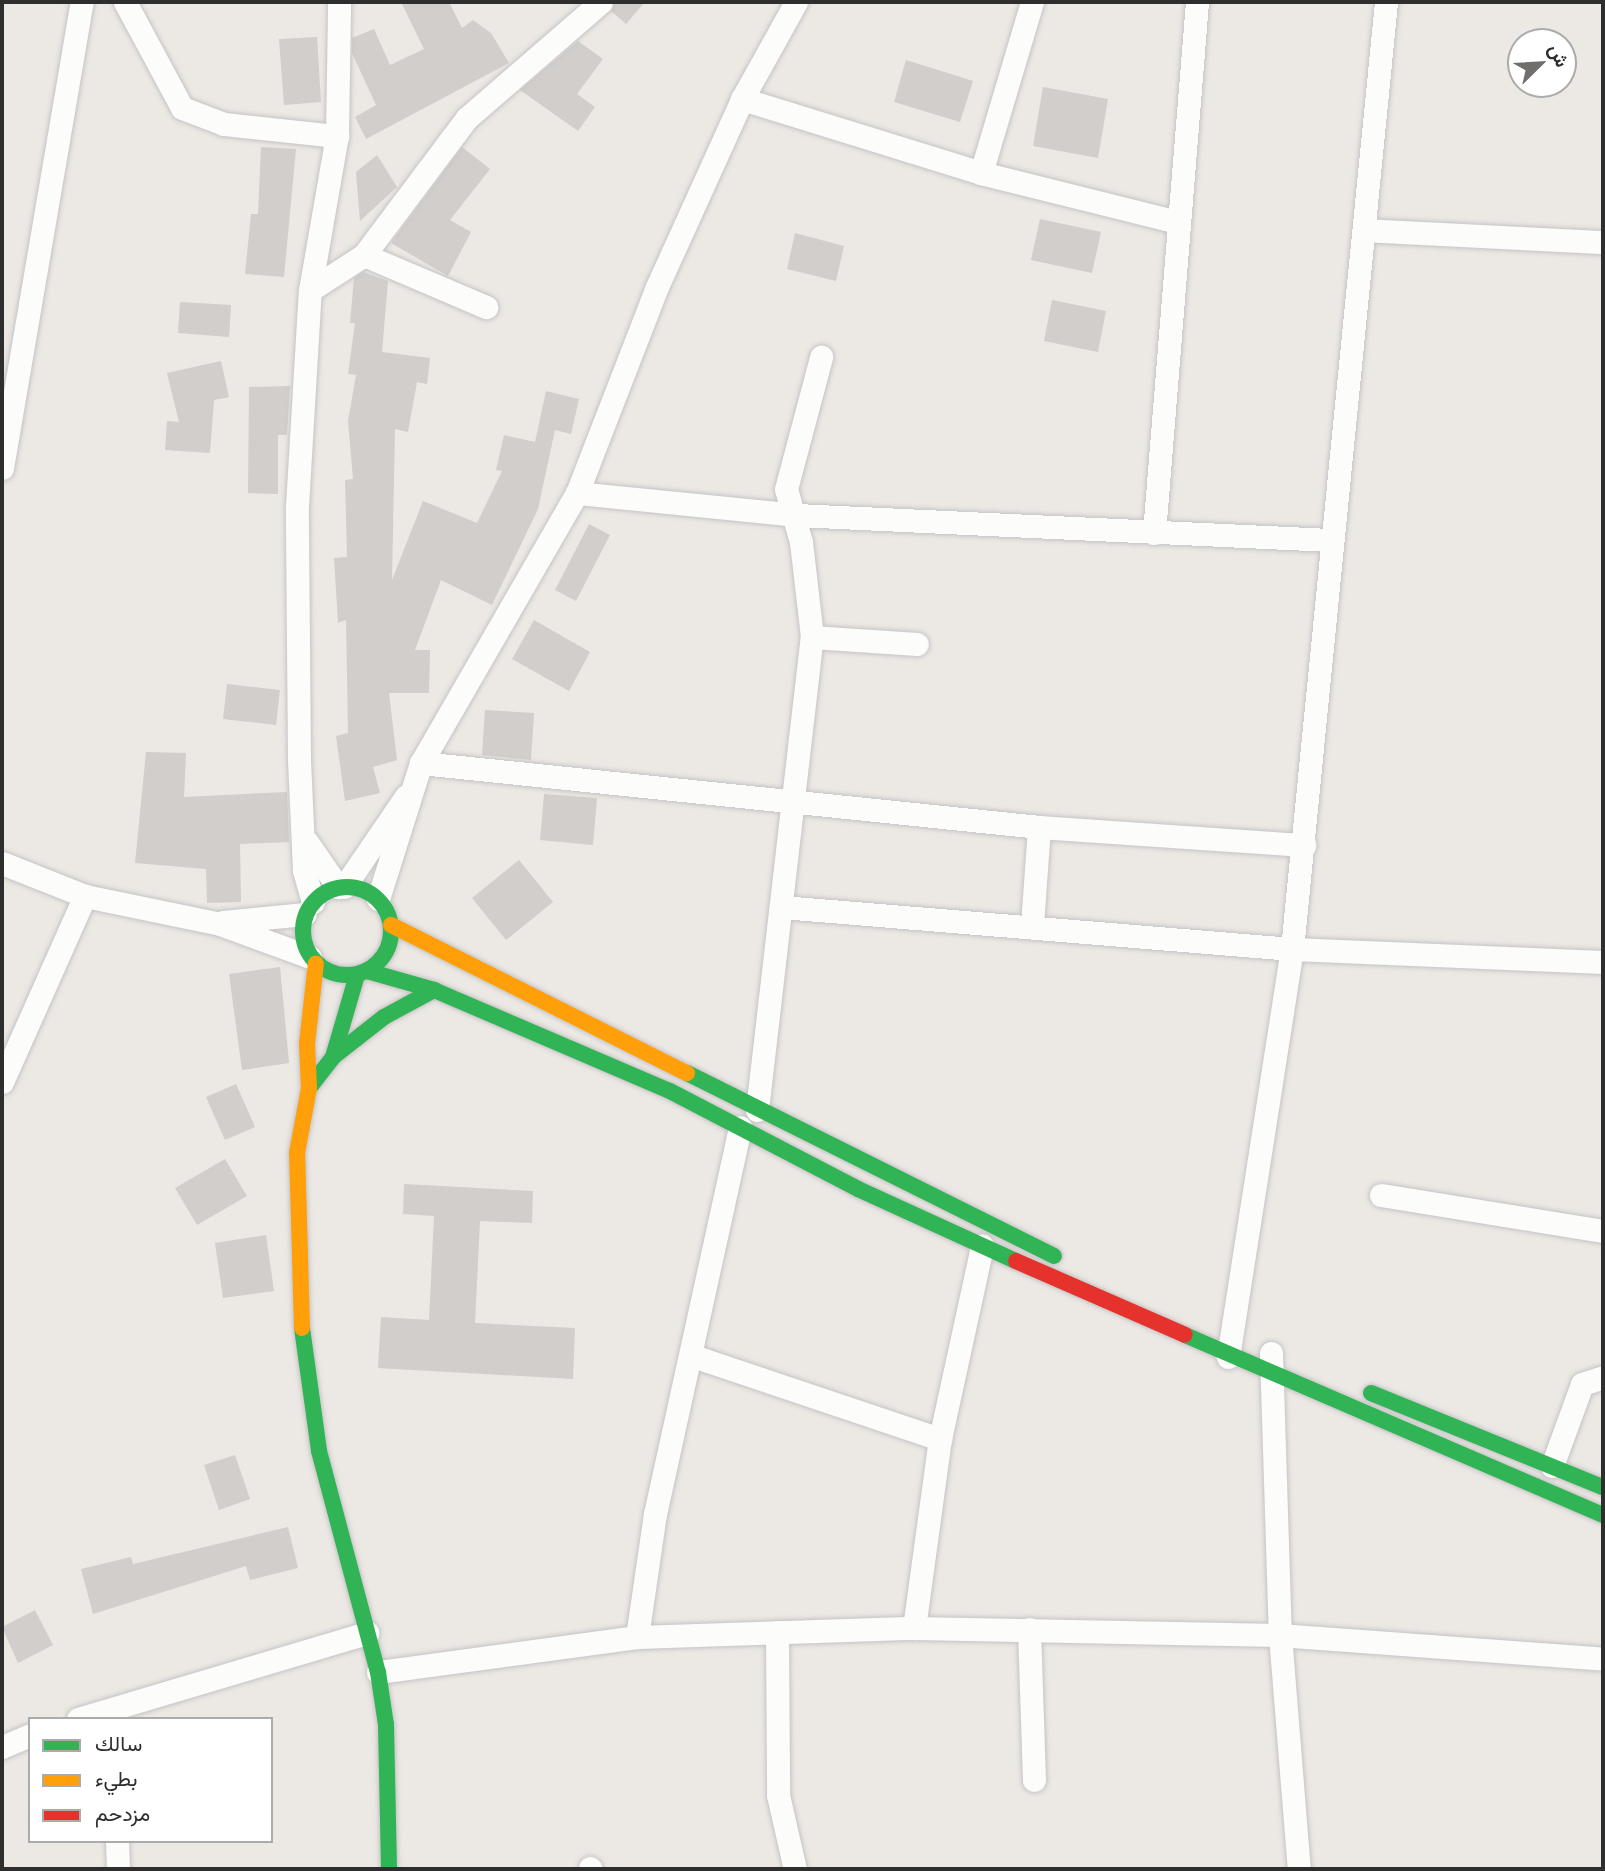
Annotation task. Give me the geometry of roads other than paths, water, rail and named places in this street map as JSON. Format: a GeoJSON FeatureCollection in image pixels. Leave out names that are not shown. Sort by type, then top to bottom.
{"type":"FeatureCollection","features":[{"type":"Feature","properties":{"kind":"street"},"geometry":{"type":"LineString","coordinates":[[2,468],[82,2]]}},
{"type":"Feature","properties":{"kind":"street"},"geometry":{"type":"LineString","coordinates":[[125,2],[181,108],[224,124],[337,136]]}},
{"type":"Feature","properties":{"kind":"street"},"geometry":{"type":"LineString","coordinates":[[310,290],[364,255],[467,118],[601,2]]}},
{"type":"Feature","properties":{"kind":"street"},"geometry":{"type":"LineString","coordinates":[[333,1057],[362,973],[386,954],[391,925],[378,899],[421,763],[577,494],[656,289],[742,99],[796,2]]}},
{"type":"Feature","properties":{"kind":"street"},"geometry":{"type":"LineString","coordinates":[[981,173],[1032,2]]}},
{"type":"Feature","properties":{"kind":"street"},"geometry":{"type":"LineString","coordinates":[[1154,533],[1198,2]]}},
{"type":"Feature","properties":{"kind":"street"},"geometry":{"type":"LineString","coordinates":[[1231,1347],[1292,949],[1304,845],[1331,540],[1386,2]]}},
{"type":"Feature","properties":{"kind":"street"},"geometry":{"type":"LineString","coordinates":[[346,4],[337,136],[310,290],[297,506],[299,758],[307,842],[304,870],[309,908],[302,929],[313,960],[307,1044],[309,1088],[296,1189],[303,1358],[318,1451],[378,1672],[386,1725],[388,1869]]}},
{"type":"Feature","properties":{"kind":"street"},"geometry":{"type":"LineString","coordinates":[[742,99],[981,173],[1178,222]]}},
{"type":"Feature","properties":{"kind":"street"},"geometry":{"type":"LineString","coordinates":[[1364,230],[1603,242]]}},
{"type":"Feature","properties":{"kind":"street"},"geometry":{"type":"LineString","coordinates":[[364,255],[486,307]]}},
{"type":"Feature","properties":{"kind":"street"},"geometry":{"type":"LineString","coordinates":[[757,1110],[812,637],[796,515],[786,489],[821,357]]}},
{"type":"Feature","properties":{"kind":"street"},"geometry":{"type":"LineString","coordinates":[[577,494],[796,515],[1331,540]]}},
{"type":"Feature","properties":{"kind":"street"},"geometry":{"type":"LineString","coordinates":[[812,637],[917,644]]}},
{"type":"Feature","properties":{"kind":"street"},"geometry":{"type":"LineString","coordinates":[[421,763],[1039,827],[1304,845]]}},
{"type":"Feature","properties":{"kind":"street"},"geometry":{"type":"LineString","coordinates":[[216,923],[309,908],[341,887],[415,785]]}},
{"type":"Feature","properties":{"kind":"street"},"geometry":{"type":"LineString","coordinates":[[1032,925],[1039,827]]}},
{"type":"Feature","properties":{"kind":"street"},"geometry":{"type":"LineString","coordinates":[[307,842],[341,887],[378,899]]}},
{"type":"Feature","properties":{"kind":"street"},"geometry":{"type":"LineString","coordinates":[[2,863],[85,896],[216,923],[313,960],[328,972],[362,973],[434,990],[670,1091],[982,1246],[1066,1284],[1271,1364],[1603,1515]]}},
{"type":"Feature","properties":{"kind":"street"},"geometry":{"type":"LineString","coordinates":[[2,1082],[85,896]]}},
{"type":"Feature","properties":{"kind":"street"},"geometry":{"type":"LineString","coordinates":[[782,906],[1292,949],[1603,962]]}},
{"type":"Feature","properties":{"kind":"street"},"geometry":{"type":"LineString","coordinates":[[391,925],[680,1068],[757,1110],[1071,1264],[1066,1284]]}},
{"type":"Feature","properties":{"kind":"street"},"geometry":{"type":"LineString","coordinates":[[309,1088],[333,1057],[384,1017],[434,990]]}},
{"type":"Feature","properties":{"kind":"street"},"geometry":{"type":"LineString","coordinates":[[670,1091],[680,1068]]}},
{"type":"Feature","properties":{"kind":"street"},"geometry":{"type":"LineString","coordinates":[[638,1637],[655,1514],[693,1356],[740,1127]]}},
{"type":"Feature","properties":{"kind":"street"},"geometry":{"type":"LineString","coordinates":[[1381,1195],[1603,1231]]}},
{"type":"Feature","properties":{"kind":"street"},"geometry":{"type":"LineString","coordinates":[[914,1628],[940,1439],[982,1246]]}},
{"type":"Feature","properties":{"kind":"street"},"geometry":{"type":"LineString","coordinates":[[1121,1287],[1231,1347]]}},
{"type":"Feature","properties":{"kind":"street"},"geometry":{"type":"LineString","coordinates":[[693,1356],[940,1439]]}},
{"type":"Feature","properties":{"kind":"street"},"geometry":{"type":"LineString","coordinates":[[1271,1364],[1296,1363]]}},
{"type":"Feature","properties":{"kind":"street"},"geometry":{"type":"LineString","coordinates":[[1271,1364],[1280,1635],[1299,1869]]}},
{"type":"Feature","properties":{"kind":"street"},"geometry":{"type":"LineString","coordinates":[[1552,1466],[1582,1384],[1603,1377]]}},
{"type":"Feature","properties":{"kind":"street"},"geometry":{"type":"LineString","coordinates":[[1348,1384],[1603,1487]]}},
{"type":"Feature","properties":{"kind":"street"},"geometry":{"type":"LineString","coordinates":[[378,1672],[638,1637],[914,1628],[1280,1635],[1603,1659]]}},
{"type":"Feature","properties":{"kind":"street"},"geometry":{"type":"LineString","coordinates":[[1028,1629],[1034,1780]]}},
{"type":"Feature","properties":{"kind":"street"},"geometry":{"type":"LineString","coordinates":[[777,1632],[778,1795],[795,1869]]}},
{"type":"Feature","properties":{"kind":"street"},"geometry":{"type":"LineString","coordinates":[[93,1717],[116,1714],[368,1633]]}},
{"type":"Feature","properties":{"kind":"street"},"geometry":{"type":"LineString","coordinates":[[2,1747],[28,1736]]}},
{"type":"Feature","properties":{"kind":"street"},"geometry":{"type":"LineString","coordinates":[[117,1843],[118,1869]]}}]}
